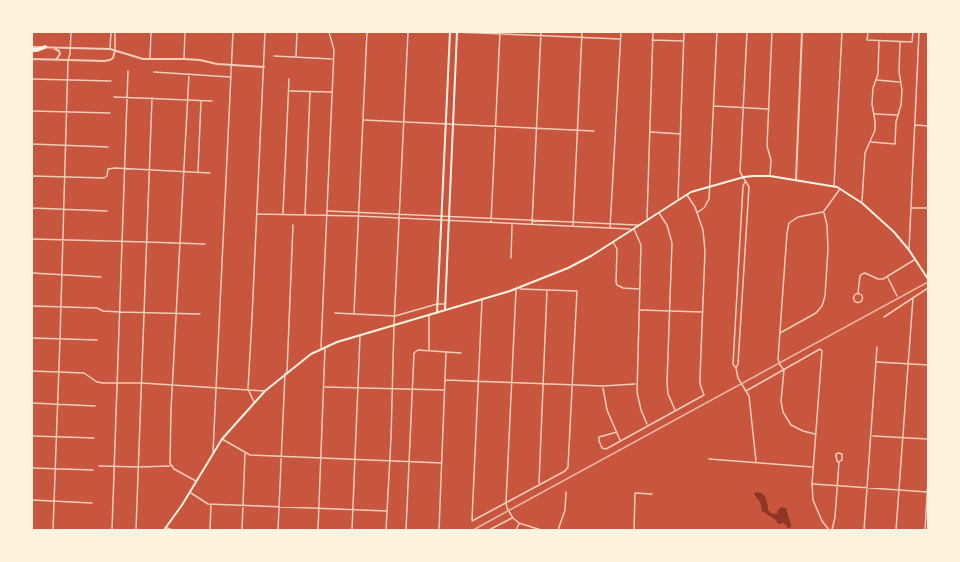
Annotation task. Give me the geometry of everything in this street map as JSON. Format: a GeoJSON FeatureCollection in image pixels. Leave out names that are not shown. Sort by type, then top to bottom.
{"type":"FeatureCollection","features":[{"type":"Feature","properties":{"kind":"highway"},"geometry":{"type":"LineString","coordinates":[[32,49],[47,47]]}},
{"type":"Feature","properties":{"kind":"main road"},"geometry":{"type":"LineString","coordinates":[[437,313],[450,32]]}},
{"type":"Feature","properties":{"kind":"main road"},"geometry":{"type":"LineString","coordinates":[[445,310],[457,32]]}},
{"type":"Feature","properties":{"kind":"main road"},"geometry":{"type":"LineString","coordinates":[[165,529],[197,482],[222,439],[265,391],[311,354],[323,347],[360,335],[516,289],[568,268],[591,256],[687,194],[744,177],[770,176],[834,186],[862,203],[894,232],[927,273],[928,279]]}},
{"type":"Feature","properties":{"kind":"street"},"geometry":{"type":"LineString","coordinates":[[53,531],[68,60],[71,32]]}},
{"type":"Feature","properties":{"kind":"street"},"geometry":{"type":"LineString","coordinates":[[110,49],[111,32]]}},
{"type":"Feature","properties":{"kind":"street"},"geometry":{"type":"LineString","coordinates":[[32,59],[110,60],[114,56],[115,32]]}},
{"type":"Feature","properties":{"kind":"street"},"geometry":{"type":"LineString","coordinates":[[150,59],[151,32]]}},
{"type":"Feature","properties":{"kind":"street"},"geometry":{"type":"LineString","coordinates":[[184,59],[185,32]]}},
{"type":"Feature","properties":{"kind":"street"},"geometry":{"type":"LineString","coordinates":[[213,452],[233,32]]}},
{"type":"Feature","properties":{"kind":"street"},"geometry":{"type":"LineString","coordinates":[[254,402],[248,389],[265,32]]}},
{"type":"Feature","properties":{"kind":"street"},"geometry":{"type":"LineString","coordinates":[[296,57],[297,32]]}},
{"type":"Feature","properties":{"kind":"street"},"geometry":{"type":"LineString","coordinates":[[318,531],[333,59],[329,32]]}},
{"type":"Feature","properties":{"kind":"street"},"geometry":{"type":"LineString","coordinates":[[354,314],[367,32]]}},
{"type":"Feature","properties":{"kind":"street"},"geometry":{"type":"LineString","coordinates":[[386,531],[408,32]]}},
{"type":"Feature","properties":{"kind":"street"},"geometry":{"type":"LineString","coordinates":[[457,32],[620,39]]}},
{"type":"Feature","properties":{"kind":"street"},"geometry":{"type":"LineString","coordinates":[[532,225],[541,32]]}},
{"type":"Feature","properties":{"kind":"street"},"geometry":{"type":"LineString","coordinates":[[573,226],[582,32]]}},
{"type":"Feature","properties":{"kind":"street"},"geometry":{"type":"LineString","coordinates":[[610,228],[621,32]]}},
{"type":"Feature","properties":{"kind":"street"},"geometry":{"type":"LineString","coordinates":[[647,219],[653,32]]}},
{"type":"Feature","properties":{"kind":"street"},"geometry":{"type":"LineString","coordinates":[[678,199],[684,32]]}},
{"type":"Feature","properties":{"kind":"street"},"geometry":{"type":"LineString","coordinates":[[697,212],[708,203],[717,32]]}},
{"type":"Feature","properties":{"kind":"street"},"geometry":{"type":"LineString","coordinates":[[736,368],[749,187],[741,172],[747,32]]}},
{"type":"Feature","properties":{"kind":"street"},"geometry":{"type":"LineString","coordinates":[[770,176],[771,162],[767,146],[772,32]]}},
{"type":"Feature","properties":{"kind":"street"},"geometry":{"type":"LineString","coordinates":[[796,180],[802,32]]}},
{"type":"Feature","properties":{"kind":"street"},"geometry":{"type":"LineString","coordinates":[[834,186],[842,32]]}},
{"type":"Feature","properties":{"kind":"street"},"geometry":{"type":"LineString","coordinates":[[868,32],[867,40],[900,42],[912,42],[912,32]]}},
{"type":"Feature","properties":{"kind":"street"},"geometry":{"type":"LineString","coordinates":[[909,250],[920,32]]}},
{"type":"Feature","properties":{"kind":"street"},"geometry":{"type":"LineString","coordinates":[[491,223],[500,33]]}},
{"type":"Feature","properties":{"kind":"street"},"geometry":{"type":"LineString","coordinates":[[652,40],[684,41]]}},
{"type":"Feature","properties":{"kind":"street"},"geometry":{"type":"LineString","coordinates":[[862,203],[865,153],[875,130],[872,104],[873,88],[878,74],[879,41]]}},
{"type":"Feature","properties":{"kind":"street"},"geometry":{"type":"LineString","coordinates":[[871,142],[895,144],[896,122],[902,90],[899,72],[900,42]]}},
{"type":"Feature","properties":{"kind":"street"},"geometry":{"type":"LineString","coordinates":[[47,47],[110,49],[134,57],[150,59],[184,59],[264,67]]}},
{"type":"Feature","properties":{"kind":"street"},"geometry":{"type":"LineString","coordinates":[[47,47],[59,51],[60,56],[57,60]]}},
{"type":"Feature","properties":{"kind":"street"},"geometry":{"type":"LineString","coordinates":[[274,56],[333,59]]}},
{"type":"Feature","properties":{"kind":"street"},"geometry":{"type":"LineString","coordinates":[[112,531],[128,71]]}},
{"type":"Feature","properties":{"kind":"street"},"geometry":{"type":"LineString","coordinates":[[154,72],[231,77]]}},
{"type":"Feature","properties":{"kind":"street"},"geometry":{"type":"LineString","coordinates":[[171,466],[179,242],[189,74]]}},
{"type":"Feature","properties":{"kind":"street"},"geometry":{"type":"LineString","coordinates":[[32,79],[111,81]]}},
{"type":"Feature","properties":{"kind":"street"},"geometry":{"type":"LineString","coordinates":[[283,214],[289,79]]}},
{"type":"Feature","properties":{"kind":"street"},"geometry":{"type":"LineString","coordinates":[[876,80],[900,82]]}},
{"type":"Feature","properties":{"kind":"street"},"geometry":{"type":"LineString","coordinates":[[289,91],[332,92]]}},
{"type":"Feature","properties":{"kind":"street"},"geometry":{"type":"LineString","coordinates":[[305,215],[310,92]]}},
{"type":"Feature","properties":{"kind":"street"},"geometry":{"type":"LineString","coordinates":[[114,97],[212,101]]}},
{"type":"Feature","properties":{"kind":"street"},"geometry":{"type":"LineString","coordinates":[[136,531],[152,98]]}},
{"type":"Feature","properties":{"kind":"street"},"geometry":{"type":"LineString","coordinates":[[198,172],[201,101]]}},
{"type":"Feature","properties":{"kind":"street"},"geometry":{"type":"LineString","coordinates":[[714,106],[769,109]]}},
{"type":"Feature","properties":{"kind":"street"},"geometry":{"type":"LineString","coordinates":[[32,111],[110,113]]}},
{"type":"Feature","properties":{"kind":"street"},"geometry":{"type":"LineString","coordinates":[[874,114],[898,115]]}},
{"type":"Feature","properties":{"kind":"street"},"geometry":{"type":"LineString","coordinates":[[363,120],[594,131]]}},
{"type":"Feature","properties":{"kind":"street"},"geometry":{"type":"LineString","coordinates":[[915,125],[928,126]]}},
{"type":"Feature","properties":{"kind":"street"},"geometry":{"type":"LineString","coordinates":[[650,132],[681,134]]}},
{"type":"Feature","properties":{"kind":"street"},"geometry":{"type":"LineString","coordinates":[[32,144],[108,147]]}},
{"type":"Feature","properties":{"kind":"street"},"geometry":{"type":"LineString","coordinates":[[32,176],[104,178],[107,176],[108,169],[210,173]]}},
{"type":"Feature","properties":{"kind":"street"},"geometry":{"type":"LineString","coordinates":[[745,182],[733,364],[749,396],[756,462]]}},
{"type":"Feature","properties":{"kind":"street"},"geometry":{"type":"LineString","coordinates":[[815,434],[791,425],[783,412],[781,401],[784,370],[777,359],[787,233],[789,223],[798,217],[823,212],[840,189]]}},
{"type":"Feature","properties":{"kind":"street"},"geometry":{"type":"LineString","coordinates":[[617,432],[599,438],[602,448],[620,441],[704,395],[700,377],[705,251],[703,230],[697,212],[687,194]]}},
{"type":"Feature","properties":{"kind":"street"},"geometry":{"type":"LineString","coordinates":[[32,208],[107,211]]}},
{"type":"Feature","properties":{"kind":"street"},"geometry":{"type":"LineString","coordinates":[[912,208],[928,208]]}},
{"type":"Feature","properties":{"kind":"street"},"geometry":{"type":"LineString","coordinates":[[327,212],[637,225]]}},
{"type":"Feature","properties":{"kind":"street"},"geometry":{"type":"LineString","coordinates":[[659,212],[667,225],[672,243],[667,382],[668,394],[675,411]]}},
{"type":"Feature","properties":{"kind":"street"},"geometry":{"type":"LineString","coordinates":[[780,333],[816,313],[822,306],[825,296],[828,249],[827,225],[823,212]]}},
{"type":"Feature","properties":{"kind":"street"},"geometry":{"type":"LineString","coordinates":[[257,214],[358,216],[632,229],[641,245],[636,384],[639,405],[648,426]]}},
{"type":"Feature","properties":{"kind":"street"},"geometry":{"type":"LineString","coordinates":[[511,258],[512,224]]}},
{"type":"Feature","properties":{"kind":"street"},"geometry":{"type":"LineString","coordinates":[[278,531],[293,225]]}},
{"type":"Feature","properties":{"kind":"street"},"geometry":{"type":"LineString","coordinates":[[32,239],[205,244]]}},
{"type":"Feature","properties":{"kind":"street"},"geometry":{"type":"LineString","coordinates":[[613,242],[617,249],[615,282],[623,288],[640,289]]}},
{"type":"Feature","properties":{"kind":"street"},"geometry":{"type":"LineString","coordinates":[[858,293],[862,274],[865,273],[878,279],[887,277],[915,259]]}},
{"type":"Feature","properties":{"kind":"street"},"geometry":{"type":"LineString","coordinates":[[32,273],[101,277]]}},
{"type":"Feature","properties":{"kind":"street"},"geometry":{"type":"LineString","coordinates":[[887,277],[897,296]]}},
{"type":"Feature","properties":{"kind":"street"},"geometry":{"type":"LineString","coordinates":[[884,317],[928,288]]}},
{"type":"Feature","properties":{"kind":"street"},"geometry":{"type":"LineString","coordinates":[[482,299],[472,521],[506,503],[565,471],[568,467],[577,291],[516,289],[506,503],[509,512],[519,523],[541,531]]}},
{"type":"Feature","properties":{"kind":"street"},"geometry":{"type":"LineString","coordinates":[[539,485],[547,290]]}},
{"type":"Feature","properties":{"kind":"street"},"geometry":{"type":"LineString","coordinates":[[896,531],[914,298]]}},
{"type":"Feature","properties":{"kind":"street"},"geometry":{"type":"LineString","coordinates":[[335,313],[395,316],[437,304],[445,304]]}},
{"type":"Feature","properties":{"kind":"street"},"geometry":{"type":"LineString","coordinates":[[32,306],[97,308],[103,311],[120,312],[200,314]]}},
{"type":"Feature","properties":{"kind":"street"},"geometry":{"type":"LineString","coordinates":[[639,310],[702,312]]}},
{"type":"Feature","properties":{"kind":"street"},"geometry":{"type":"LineString","coordinates":[[429,315],[429,351]]}},
{"type":"Feature","properties":{"kind":"street"},"geometry":{"type":"LineString","coordinates":[[352,531],[360,335]]}},
{"type":"Feature","properties":{"kind":"street"},"geometry":{"type":"LineString","coordinates":[[32,338],[97,340]]}},
{"type":"Feature","properties":{"kind":"street"},"geometry":{"type":"LineString","coordinates":[[864,531],[877,347]]}},
{"type":"Feature","properties":{"kind":"street"},"geometry":{"type":"LineString","coordinates":[[746,391],[821,349],[812,484],[813,500],[822,521],[830,531]]}},
{"type":"Feature","properties":{"kind":"street"},"geometry":{"type":"LineString","coordinates":[[406,531],[414,355],[418,350],[461,353]]}},
{"type":"Feature","properties":{"kind":"street"},"geometry":{"type":"LineString","coordinates":[[439,531],[446,352]]}},
{"type":"Feature","properties":{"kind":"street"},"geometry":{"type":"LineString","coordinates":[[876,362],[928,365]]}},
{"type":"Feature","properties":{"kind":"street"},"geometry":{"type":"LineString","coordinates":[[32,370],[84,373],[99,382],[118,384],[142,383],[265,391]]}},
{"type":"Feature","properties":{"kind":"street"},"geometry":{"type":"LineString","coordinates":[[445,380],[603,386],[636,384]]}},
{"type":"Feature","properties":{"kind":"street"},"geometry":{"type":"LineString","coordinates":[[603,386],[607,410],[620,441]]}},
{"type":"Feature","properties":{"kind":"street"},"geometry":{"type":"LineString","coordinates":[[324,387],[444,390]]}},
{"type":"Feature","properties":{"kind":"street"},"geometry":{"type":"LineString","coordinates":[[32,403],[95,406]]}},
{"type":"Feature","properties":{"kind":"street"},"geometry":{"type":"LineString","coordinates":[[32,436],[94,438]]}},
{"type":"Feature","properties":{"kind":"street"},"geometry":{"type":"LineString","coordinates":[[871,436],[928,439]]}},
{"type":"Feature","properties":{"kind":"street"},"geometry":{"type":"LineString","coordinates":[[222,439],[247,454],[441,463]]}},
{"type":"Feature","properties":{"kind":"street"},"geometry":{"type":"LineString","coordinates":[[242,531],[247,454]]}},
{"type":"Feature","properties":{"kind":"street"},"geometry":{"type":"LineString","coordinates":[[709,459],[813,467]]}},
{"type":"Feature","properties":{"kind":"street"},"geometry":{"type":"LineString","coordinates":[[830,531],[835,517],[838,462]]}},
{"type":"Feature","properties":{"kind":"street"},"geometry":{"type":"LineString","coordinates":[[99,466],[171,466],[197,482]]}},
{"type":"Feature","properties":{"kind":"street"},"geometry":{"type":"LineString","coordinates":[[32,468],[93,470]]}},
{"type":"Feature","properties":{"kind":"street"},"geometry":{"type":"LineString","coordinates":[[925,531],[928,480]]}},
{"type":"Feature","properties":{"kind":"street"},"geometry":{"type":"LineString","coordinates":[[812,484],[928,492]]}},
{"type":"Feature","properties":{"kind":"street"},"geometry":{"type":"LineString","coordinates":[[190,492],[211,504],[387,511]]}},
{"type":"Feature","properties":{"kind":"street"},"geometry":{"type":"LineString","coordinates":[[558,531],[565,510],[566,492]]}},
{"type":"Feature","properties":{"kind":"street"},"geometry":{"type":"LineString","coordinates":[[634,531],[635,493],[652,494]]}},
{"type":"Feature","properties":{"kind":"street"},"geometry":{"type":"LineString","coordinates":[[32,500],[92,503]]}},
{"type":"Feature","properties":{"kind":"street"},"geometry":{"type":"LineString","coordinates":[[210,531],[211,504]]}},
{"type":"Feature","properties":{"kind":"street"},"geometry":{"type":"LineString","coordinates":[[489,531],[513,518]]}},
{"type":"Feature","properties":{"kind":"street"},"geometry":{"type":"LineString","coordinates":[[516,531],[519,523]]}},
{"type":"Feature","properties":{"kind":"street"},"geometry":{"type":"LineString","coordinates":[[165,529],[172,531]]}},
{"type":"Feature","properties":{"kind":"shaded area"},"geometry":{"type":"Polygon","coordinates":[[[756,492],[765,496],[768,510],[771,513],[777,514],[781,507],[786,508],[791,527],[788,528],[784,523],[778,524],[776,520],[762,511],[760,502],[754,494],[756,492]]]}},
{"type":"Feature","properties":{"kind":"railway"},"geometry":{"type":"LineString","coordinates":[[473,530],[928,282]]}}]}
